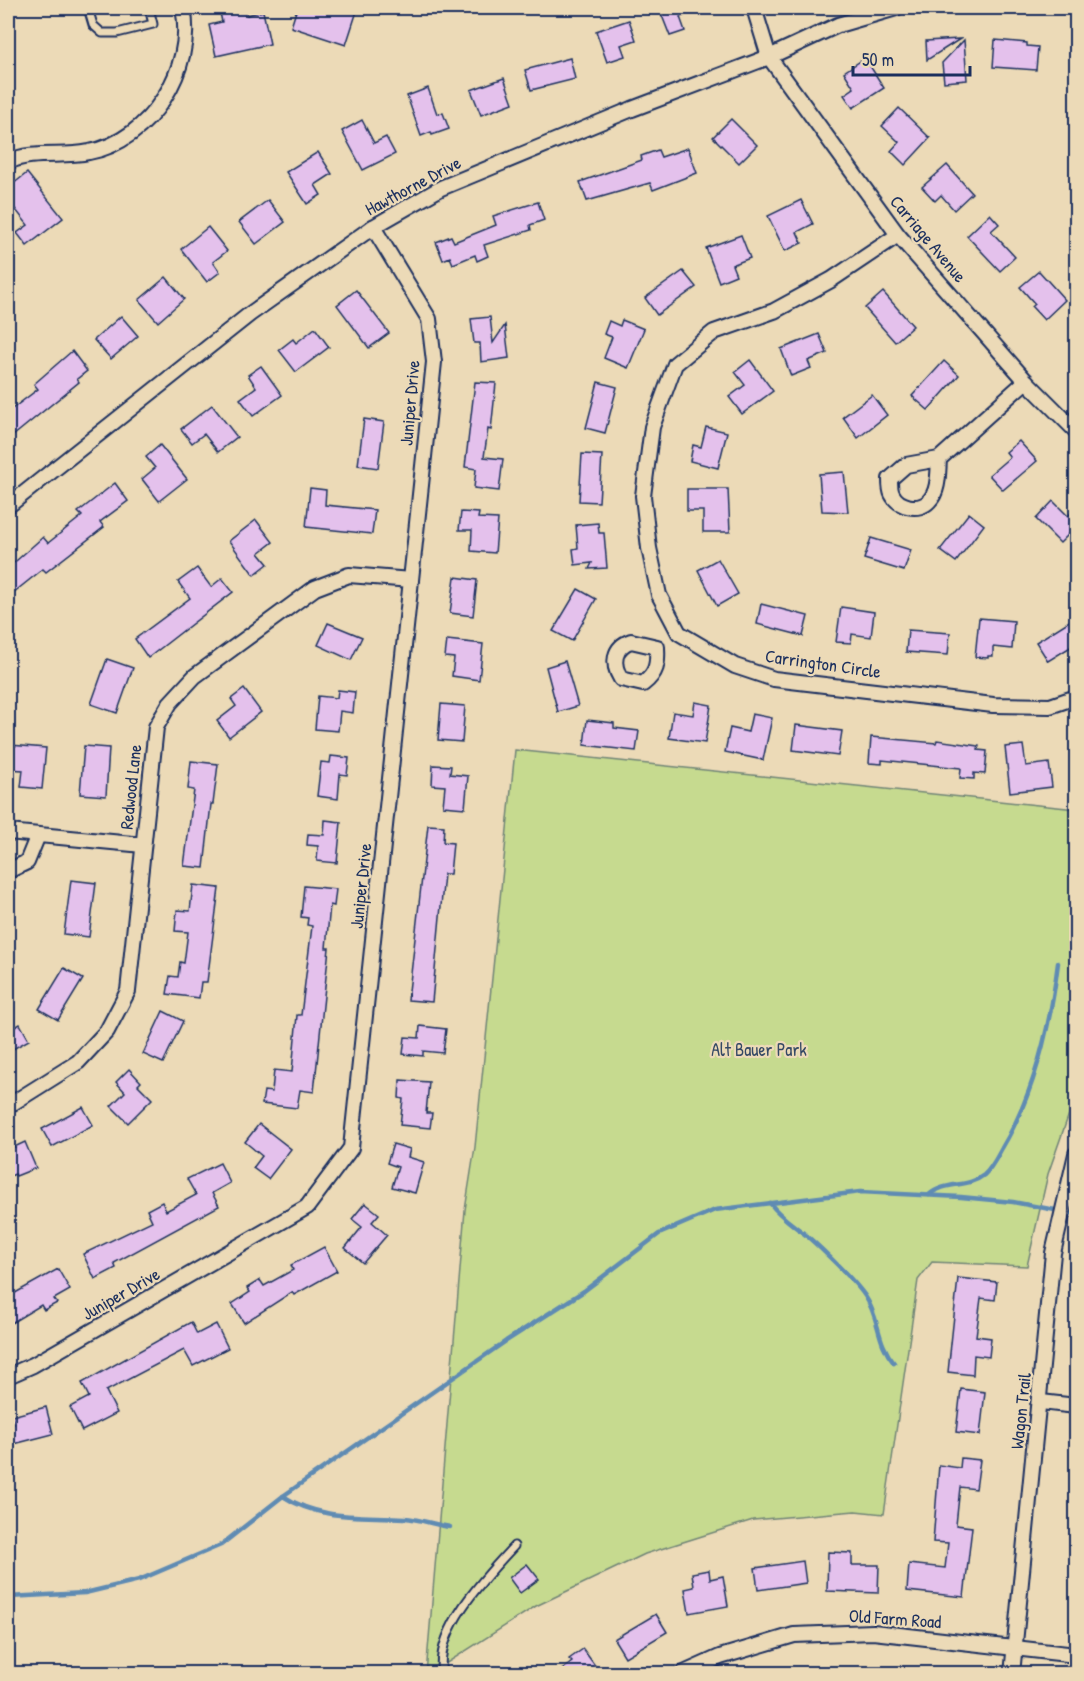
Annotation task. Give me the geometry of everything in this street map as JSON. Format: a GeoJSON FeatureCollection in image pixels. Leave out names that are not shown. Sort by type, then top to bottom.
{"type":"FeatureCollection","features":[{"type":"Feature","properties":{"kind":"street"},"geometry":{"type":"LineString","coordinates":[[8,162],[22,156],[89,153],[121,142],[150,118],[170,88],[183,51],[183,8]]}},
{"type":"Feature","properties":{"kind":"street","name":"Carriage Avenue"},"geometry":{"type":"LineString","coordinates":[[754,8],[769,57],[897,235],[1026,381],[1077,431]]}},
{"type":"Feature","properties":{"kind":"street","name":"Hawthorne Drive"},"geometry":{"type":"LineString","coordinates":[[8,506],[250,314],[373,227],[441,188],[671,94],[769,57],[838,25],[896,8]]}},
{"type":"Feature","properties":{"kind":"street","name":"Juniper Drive"},"geometry":{"type":"LineString","coordinates":[[8,1376],[33,1365],[308,1207],[351,1148],[434,362],[429,319],[373,227]]}},
{"type":"Feature","properties":{"kind":"street"},"geometry":{"type":"LineString","coordinates":[[657,647],[679,633],[659,595],[649,548],[643,496],[652,427],[675,364],[714,332],[774,311],[831,280],[897,235]]}},
{"type":"Feature","properties":{"kind":"street"},"geometry":{"type":"LineString","coordinates":[[939,459],[1026,381]]}},
{"type":"Feature","properties":{"kind":"street","name":"Redwood Lane"},"geometry":{"type":"LineString","coordinates":[[8,1106],[78,1062],[107,1031],[128,991],[156,728],[170,703],[195,676],[315,588],[349,575],[411,580]]}},
{"type":"Feature","properties":{"kind":"street","name":"Carrington Circle"},"geometry":{"type":"LineString","coordinates":[[679,633],[735,666],[774,679],[993,705],[1050,706],[1077,697]]}},
{"type":"Feature","properties":{"kind":"street"},"geometry":{"type":"LineString","coordinates":[[8,832],[143,845]]}},
{"type":"Feature","properties":{"kind":"street"},"geometry":{"type":"LineString","coordinates":[[8,871],[27,862],[38,835]]}},
{"type":"Feature","properties":{"kind":"street","name":"Wagon Trail"},"geometry":{"type":"LineString","coordinates":[[1012,1674],[1041,1402],[1053,1252],[1077,1154]]}},
{"type":"Feature","properties":{"kind":"street"},"geometry":{"type":"LineString","coordinates":[[1041,1402],[1077,1406]]}},
{"type":"Feature","properties":{"kind":"street","name":"Old Farm Road"},"geometry":{"type":"LineString","coordinates":[[682,1674],[720,1657],[794,1635],[873,1632],[1077,1655]]}},
{"type":"Feature","properties":{"kind":"lane"},"geometry":{"type":"LineString","coordinates":[[88,8],[93,25],[102,33],[117,33],[153,24],[149,8]]}},
{"type":"Feature","properties":{"kind":"lane"},"geometry":{"type":"LineString","coordinates":[[442,1674],[441,1655],[453,1624],[480,1586],[514,1546]]}},
{"type":"Feature","properties":{"kind":"green space","name":"Alt Bauer Park"},"geometry":{"type":"Polygon","coordinates":[[[515,750],[1076,809],[1076,1094],[1048,1174],[1027,1266],[932,1262],[918,1280],[884,1514],[855,1511],[753,1520],[645,1554],[536,1606],[426,1674],[465,1210],[475,1147],[515,750]]]}},
{"type":"Feature","properties":{"kind":"building"},"geometry":{"type":"Polygon","coordinates":[[[219,8],[245,8],[247,15],[263,11],[270,44],[216,56],[209,25],[222,22],[219,8]]]}},
{"type":"Feature","properties":{"kind":"building"},"geometry":{"type":"Polygon","coordinates":[[[297,8],[358,8],[346,45],[291,27],[297,8]]]}},
{"type":"Feature","properties":{"kind":"building"},"geometry":{"type":"Polygon","coordinates":[[[659,8],[703,9],[680,17],[685,31],[670,36],[659,8]]]}},
{"type":"Feature","properties":{"kind":"building"},"geometry":{"type":"Polygon","coordinates":[[[629,20],[636,40],[621,45],[625,56],[607,62],[596,31],[629,20]]]}},
{"type":"Feature","properties":{"kind":"building"},"geometry":{"type":"Polygon","coordinates":[[[960,39],[927,60],[926,41],[960,39]]]}},
{"type":"Feature","properties":{"kind":"building"},"geometry":{"type":"Polygon","coordinates":[[[964,40],[967,80],[944,82],[942,63],[964,40]]]}},
{"type":"Feature","properties":{"kind":"building"},"geometry":{"type":"Polygon","coordinates":[[[995,40],[1027,43],[1027,46],[1038,47],[1036,70],[993,67],[995,40]]]}},
{"type":"Feature","properties":{"kind":"building"},"geometry":{"type":"Polygon","coordinates":[[[570,58],[575,79],[531,90],[525,70],[570,58]]]}},
{"type":"Feature","properties":{"kind":"building"},"geometry":{"type":"Polygon","coordinates":[[[865,58],[884,88],[853,108],[844,95],[854,88],[844,72],[865,58]]]}},
{"type":"Feature","properties":{"kind":"building"},"geometry":{"type":"Polygon","coordinates":[[[504,78],[513,103],[481,115],[471,90],[504,78]]]}},
{"type":"Feature","properties":{"kind":"building"},"geometry":{"type":"Polygon","coordinates":[[[428,88],[437,114],[443,113],[449,129],[421,136],[407,96],[428,88]]]}},
{"type":"Feature","properties":{"kind":"building"},"geometry":{"type":"Polygon","coordinates":[[[899,108],[930,138],[905,165],[891,151],[899,142],[882,126],[899,108]]]}},
{"type":"Feature","properties":{"kind":"building"},"geometry":{"type":"Polygon","coordinates":[[[731,119],[757,145],[739,163],[713,137],[731,119]]]}},
{"type":"Feature","properties":{"kind":"building"},"geometry":{"type":"Polygon","coordinates":[[[362,120],[374,143],[386,137],[395,154],[363,170],[342,131],[362,120]]]}},
{"type":"Feature","properties":{"kind":"building"},"geometry":{"type":"Polygon","coordinates":[[[688,148],[697,173],[653,190],[650,183],[587,201],[580,182],[642,160],[641,156],[658,150],[661,157],[688,148]]]}},
{"type":"Feature","properties":{"kind":"building"},"geometry":{"type":"Polygon","coordinates":[[[318,152],[332,174],[315,185],[321,195],[307,204],[286,172],[318,152]]]}},
{"type":"Feature","properties":{"kind":"building"},"geometry":{"type":"Polygon","coordinates":[[[947,165],[972,193],[954,210],[941,195],[935,201],[922,187],[947,165]]]}},
{"type":"Feature","properties":{"kind":"building"},"geometry":{"type":"Polygon","coordinates":[[[27,173],[63,218],[27,246],[17,233],[28,225],[8,200],[8,188],[27,173]]]}},
{"type":"Feature","properties":{"kind":"building"},"geometry":{"type":"Polygon","coordinates":[[[268,200],[285,222],[256,244],[239,222],[268,200]]]}},
{"type":"Feature","properties":{"kind":"building"},"geometry":{"type":"Polygon","coordinates":[[[801,200],[813,224],[797,232],[802,243],[785,251],[768,216],[801,200]]]}},
{"type":"Feature","properties":{"kind":"building"},"geometry":{"type":"Polygon","coordinates":[[[538,202],[544,220],[530,225],[531,230],[484,245],[488,256],[477,261],[475,255],[453,264],[450,257],[443,260],[436,242],[451,236],[454,242],[496,225],[493,216],[538,202]]]}},
{"type":"Feature","properties":{"kind":"building"},"geometry":{"type":"Polygon","coordinates":[[[990,214],[999,224],[991,231],[1015,257],[1000,271],[967,236],[990,214]]]}},
{"type":"Feature","properties":{"kind":"building"},"geometry":{"type":"Polygon","coordinates":[[[208,227],[227,251],[213,262],[220,272],[207,282],[181,249],[208,227]]]}},
{"type":"Feature","properties":{"kind":"building"},"geometry":{"type":"Polygon","coordinates":[[[741,235],[750,258],[732,265],[736,275],[719,282],[706,248],[741,235]]]}},
{"type":"Feature","properties":{"kind":"building"},"geometry":{"type":"Polygon","coordinates":[[[683,271],[696,287],[657,315],[645,298],[683,271]]]}},
{"type":"Feature","properties":{"kind":"building"},"geometry":{"type":"Polygon","coordinates":[[[1039,271],[1065,300],[1044,320],[1032,307],[1035,304],[1020,287],[1039,271]]]}},
{"type":"Feature","properties":{"kind":"building"},"geometry":{"type":"Polygon","coordinates":[[[166,277],[184,299],[158,322],[139,300],[166,277]]]}},
{"type":"Feature","properties":{"kind":"building"},"geometry":{"type":"Polygon","coordinates":[[[356,290],[389,333],[369,348],[337,305],[356,290]]]}},
{"type":"Feature","properties":{"kind":"building"},"geometry":{"type":"Polygon","coordinates":[[[883,292],[913,326],[895,342],[865,308],[883,292]]]}},
{"type":"Feature","properties":{"kind":"building"},"geometry":{"type":"Polygon","coordinates":[[[121,316],[138,336],[111,359],[94,340],[121,316]]]}},
{"type":"Feature","properties":{"kind":"building"},"geometry":{"type":"Polygon","coordinates":[[[490,317],[493,343],[505,325],[509,358],[481,362],[480,343],[474,343],[471,319],[490,317]]]}},
{"type":"Feature","properties":{"kind":"building"},"geometry":{"type":"Polygon","coordinates":[[[622,320],[644,329],[628,368],[604,358],[612,337],[604,334],[609,321],[620,326],[622,320]]]}},
{"type":"Feature","properties":{"kind":"building"},"geometry":{"type":"Polygon","coordinates":[[[315,328],[329,347],[296,372],[279,350],[293,339],[296,343],[315,328]]]}},
{"type":"Feature","properties":{"kind":"building"},"geometry":{"type":"Polygon","coordinates":[[[819,334],[827,353],[808,361],[811,368],[791,376],[781,349],[819,334]]]}},
{"type":"Feature","properties":{"kind":"building"},"geometry":{"type":"Polygon","coordinates":[[[72,351],[87,371],[77,379],[79,382],[8,440],[8,412],[38,389],[34,384],[72,351]]]}},
{"type":"Feature","properties":{"kind":"building"},"geometry":{"type":"Polygon","coordinates":[[[750,360],[773,391],[742,414],[729,397],[745,385],[735,372],[750,360]]]}},
{"type":"Feature","properties":{"kind":"building"},"geometry":{"type":"Polygon","coordinates":[[[944,361],[959,375],[928,410],[912,396],[944,361]]]}},
{"type":"Feature","properties":{"kind":"building"},"geometry":{"type":"Polygon","coordinates":[[[261,366],[282,395],[253,416],[240,399],[256,387],[248,375],[261,366]]]}},
{"type":"Feature","properties":{"kind":"building"},"geometry":{"type":"Polygon","coordinates":[[[475,382],[496,383],[491,430],[488,429],[484,457],[503,459],[499,491],[474,488],[476,469],[465,467],[475,382]]]}},
{"type":"Feature","properties":{"kind":"building"},"geometry":{"type":"Polygon","coordinates":[[[598,382],[617,387],[605,433],[586,428],[598,382]]]}},
{"type":"Feature","properties":{"kind":"building"},"geometry":{"type":"Polygon","coordinates":[[[872,395],[887,415],[858,438],[843,417],[872,395]]]}},
{"type":"Feature","properties":{"kind":"building"},"geometry":{"type":"Polygon","coordinates":[[[212,405],[237,437],[218,452],[204,434],[192,443],[181,429],[212,405]]]}},
{"type":"Feature","properties":{"kind":"building"},"geometry":{"type":"Polygon","coordinates":[[[364,419],[384,422],[378,468],[358,465],[364,419]]]}},
{"type":"Feature","properties":{"kind":"building"},"geometry":{"type":"Polygon","coordinates":[[[706,427],[727,432],[718,468],[690,461],[693,445],[701,447],[706,427]]]}},
{"type":"Feature","properties":{"kind":"building"},"geometry":{"type":"Polygon","coordinates":[[[1019,441],[1037,461],[1003,490],[989,475],[1010,457],[1006,452],[1019,441]]]}},
{"type":"Feature","properties":{"kind":"building"},"geometry":{"type":"Polygon","coordinates":[[[160,445],[187,479],[159,501],[142,479],[155,468],[146,457],[160,445]]]}},
{"type":"Feature","properties":{"kind":"building"},"geometry":{"type":"Polygon","coordinates":[[[582,454],[602,455],[599,502],[579,501],[582,454]]]}},
{"type":"Feature","properties":{"kind":"building"},"geometry":{"type":"Polygon","coordinates":[[[844,472],[848,512],[822,511],[819,474],[844,472]]]}},
{"type":"Feature","properties":{"kind":"building"},"geometry":{"type":"Polygon","coordinates":[[[115,483],[128,501],[100,522],[104,527],[46,572],[43,569],[8,597],[8,568],[43,537],[48,543],[82,516],[78,512],[115,483]]]}},
{"type":"Feature","properties":{"kind":"building"},"geometry":{"type":"Polygon","coordinates":[[[310,488],[326,490],[325,505],[375,510],[372,534],[306,527],[310,488]]]}},
{"type":"Feature","properties":{"kind":"building"},"geometry":{"type":"Polygon","coordinates":[[[687,489],[728,489],[730,532],[703,532],[703,511],[687,511],[687,489]]]}},
{"type":"Feature","properties":{"kind":"building"},"geometry":{"type":"Polygon","coordinates":[[[1053,501],[1068,516],[1077,507],[1077,541],[1069,534],[1060,543],[1036,519],[1053,501]]]}},
{"type":"Feature","properties":{"kind":"building"},"geometry":{"type":"Polygon","coordinates":[[[461,512],[479,513],[478,518],[498,519],[495,553],[471,551],[472,530],[459,530],[461,512]]]}},
{"type":"Feature","properties":{"kind":"building"},"geometry":{"type":"Polygon","coordinates":[[[969,513],[984,525],[956,562],[940,550],[969,513]]]}},
{"type":"Feature","properties":{"kind":"building"},"geometry":{"type":"Polygon","coordinates":[[[256,520],[273,542],[259,553],[268,564],[254,575],[229,541],[256,520]]]}},
{"type":"Feature","properties":{"kind":"building"},"geometry":{"type":"Polygon","coordinates":[[[598,523],[599,533],[604,533],[607,568],[589,569],[592,563],[575,565],[573,549],[578,548],[576,525],[598,523]]]}},
{"type":"Feature","properties":{"kind":"building"},"geometry":{"type":"Polygon","coordinates":[[[871,538],[911,550],[904,571],[864,559],[871,538]]]}},
{"type":"Feature","properties":{"kind":"building"},"geometry":{"type":"Polygon","coordinates":[[[718,559],[738,594],[717,606],[698,570],[718,559]]]}},
{"type":"Feature","properties":{"kind":"building"},"geometry":{"type":"Polygon","coordinates":[[[197,568],[211,587],[222,578],[233,592],[148,658],[135,639],[190,598],[178,582],[197,568]]]}},
{"type":"Feature","properties":{"kind":"building"},"geometry":{"type":"Polygon","coordinates":[[[455,577],[477,580],[473,616],[450,613],[455,577]]]}},
{"type":"Feature","properties":{"kind":"building"},"geometry":{"type":"Polygon","coordinates":[[[578,589],[596,599],[572,641],[553,631],[578,589]]]}},
{"type":"Feature","properties":{"kind":"building"},"geometry":{"type":"Polygon","coordinates":[[[761,604],[808,616],[803,636],[757,624],[761,604]]]}},
{"type":"Feature","properties":{"kind":"building"},"geometry":{"type":"Polygon","coordinates":[[[841,607],[874,612],[871,637],[852,634],[851,643],[836,642],[841,607]]]}},
{"type":"Feature","properties":{"kind":"building"},"geometry":{"type":"Polygon","coordinates":[[[979,618],[1014,621],[1012,649],[993,647],[993,656],[975,657],[979,618]]]}},
{"type":"Feature","properties":{"kind":"building"},"geometry":{"type":"Polygon","coordinates":[[[1071,620],[1077,629],[1077,643],[1048,661],[1036,642],[1071,620]]]}},
{"type":"Feature","properties":{"kind":"building"},"geometry":{"type":"Polygon","coordinates":[[[328,623],[362,637],[351,660],[318,645],[328,623]]]}},
{"type":"Feature","properties":{"kind":"building"},"geometry":{"type":"Polygon","coordinates":[[[908,630],[950,633],[948,655],[906,652],[908,630]]]}},
{"type":"Feature","properties":{"kind":"building"},"geometry":{"type":"Polygon","coordinates":[[[447,640],[483,644],[479,680],[452,676],[454,658],[445,657],[447,640]]]}},
{"type":"Feature","properties":{"kind":"building"},"geometry":{"type":"Polygon","coordinates":[[[107,659],[133,668],[117,713],[91,704],[107,659]]]}},
{"type":"Feature","properties":{"kind":"building"},"geometry":{"type":"Polygon","coordinates":[[[565,661],[578,706],[558,712],[546,667],[565,661]]]}},
{"type":"Feature","properties":{"kind":"building"},"geometry":{"type":"Polygon","coordinates":[[[244,689],[261,712],[229,737],[217,721],[236,706],[231,699],[244,689]]]}},
{"type":"Feature","properties":{"kind":"building"},"geometry":{"type":"Polygon","coordinates":[[[338,690],[355,692],[353,713],[340,711],[338,731],[315,729],[318,696],[337,698],[338,690]]]}},
{"type":"Feature","properties":{"kind":"building"},"geometry":{"type":"Polygon","coordinates":[[[695,702],[711,705],[705,743],[669,738],[673,712],[693,715],[695,702]]]}},
{"type":"Feature","properties":{"kind":"building"},"geometry":{"type":"Polygon","coordinates":[[[441,704],[465,706],[462,742],[438,740],[441,704]]]}},
{"type":"Feature","properties":{"kind":"building"},"geometry":{"type":"Polygon","coordinates":[[[752,714],[772,718],[763,760],[725,752],[730,728],[748,732],[752,714]]]}},
{"type":"Feature","properties":{"kind":"building"},"geometry":{"type":"Polygon","coordinates":[[[587,720],[614,723],[614,728],[639,731],[636,751],[584,745],[587,720]]]}},
{"type":"Feature","properties":{"kind":"building"},"geometry":{"type":"Polygon","coordinates":[[[796,725],[842,731],[838,756],[793,750],[796,725]]]}},
{"type":"Feature","properties":{"kind":"building"},"geometry":{"type":"Polygon","coordinates":[[[871,737],[936,743],[937,740],[979,746],[978,750],[987,751],[985,774],[974,773],[974,779],[960,778],[961,768],[882,760],[882,764],[869,763],[871,737]]]}},
{"type":"Feature","properties":{"kind":"building"},"geometry":{"type":"Polygon","coordinates":[[[10,745],[46,748],[42,789],[21,787],[23,770],[8,769],[10,745]]]}},
{"type":"Feature","properties":{"kind":"building"},"geometry":{"type":"Polygon","coordinates":[[[1023,745],[1026,766],[1049,763],[1052,787],[1010,792],[1005,747],[1023,745]]]}},
{"type":"Feature","properties":{"kind":"building"},"geometry":{"type":"Polygon","coordinates":[[[84,746],[109,748],[106,796],[80,794],[84,746]]]}},
{"type":"Feature","properties":{"kind":"building"},"geometry":{"type":"Polygon","coordinates":[[[331,756],[349,758],[347,775],[340,774],[338,799],[317,796],[321,762],[330,763],[331,756]]]}},
{"type":"Feature","properties":{"kind":"building"},"geometry":{"type":"Polygon","coordinates":[[[191,761],[218,764],[204,868],[184,866],[194,790],[188,789],[191,761]]]}},
{"type":"Feature","properties":{"kind":"building"},"geometry":{"type":"Polygon","coordinates":[[[433,765],[451,766],[450,774],[468,776],[465,808],[443,806],[445,786],[432,785],[433,765]]]}},
{"type":"Feature","properties":{"kind":"building"},"geometry":{"type":"Polygon","coordinates":[[[325,820],[341,822],[337,863],[317,861],[318,846],[307,845],[308,834],[324,835],[325,820]]]}},
{"type":"Feature","properties":{"kind":"building"},"geometry":{"type":"Polygon","coordinates":[[[428,825],[444,826],[443,842],[453,843],[450,874],[444,874],[432,1002],[408,1000],[428,825]]]}},
{"type":"Feature","properties":{"kind":"building"},"geometry":{"type":"Polygon","coordinates":[[[71,880],[96,883],[89,937],[64,934],[71,880]]]}},
{"type":"Feature","properties":{"kind":"building"},"geometry":{"type":"Polygon","coordinates":[[[193,885],[219,888],[207,982],[201,982],[199,998],[167,994],[170,976],[178,977],[180,962],[184,963],[188,932],[175,931],[177,910],[190,911],[193,885]]]}},
{"type":"Feature","properties":{"kind":"building"},"geometry":{"type":"Polygon","coordinates":[[[304,886],[336,889],[334,906],[330,905],[326,948],[329,948],[314,1092],[300,1090],[297,1108],[262,1104],[264,1091],[272,1092],[274,1070],[292,1072],[297,1015],[301,1015],[312,926],[307,925],[308,918],[301,917],[304,886]]]}},
{"type":"Feature","properties":{"kind":"building"},"geometry":{"type":"Polygon","coordinates":[[[64,968],[83,979],[58,1020],[39,1009],[64,968]]]}},
{"type":"Feature","properties":{"kind":"building"},"geometry":{"type":"Polygon","coordinates":[[[163,1011],[183,1021],[163,1063],[143,1054],[163,1011]]]}},
{"type":"Feature","properties":{"kind":"building"},"geometry":{"type":"Polygon","coordinates":[[[20,1024],[29,1040],[13,1049],[8,1038],[8,1031],[20,1024]]]}},
{"type":"Feature","properties":{"kind":"building"},"geometry":{"type":"Polygon","coordinates":[[[420,1026],[446,1029],[443,1053],[423,1051],[423,1056],[403,1054],[405,1037],[419,1038],[420,1026]]]}},
{"type":"Feature","properties":{"kind":"building"},"geometry":{"type":"Polygon","coordinates":[[[129,1069],[141,1082],[138,1085],[152,1099],[128,1123],[111,1106],[125,1092],[116,1082],[129,1069]]]}},
{"type":"Feature","properties":{"kind":"building"},"geometry":{"type":"Polygon","coordinates":[[[400,1080],[429,1082],[426,1113],[432,1113],[430,1128],[400,1125],[403,1099],[399,1098],[400,1080]]]}},
{"type":"Feature","properties":{"kind":"building"},"geometry":{"type":"Polygon","coordinates":[[[83,1107],[93,1125],[52,1147],[42,1129],[83,1107]]]}},
{"type":"Feature","properties":{"kind":"building"},"geometry":{"type":"Polygon","coordinates":[[[259,1124],[291,1149],[268,1179],[253,1168],[262,1156],[245,1142],[259,1124]]]}},
{"type":"Feature","properties":{"kind":"building"},"geometry":{"type":"Polygon","coordinates":[[[25,1142],[36,1168],[8,1177],[8,1150],[25,1142]]]}},
{"type":"Feature","properties":{"kind":"building"},"geometry":{"type":"Polygon","coordinates":[[[393,1144],[410,1149],[408,1157],[424,1162],[415,1193],[392,1187],[398,1167],[387,1163],[393,1144]]]}},
{"type":"Feature","properties":{"kind":"building"},"geometry":{"type":"Polygon","coordinates":[[[220,1163],[230,1183],[212,1193],[219,1206],[114,1263],[116,1268],[95,1279],[83,1254],[152,1221],[147,1210],[162,1202],[166,1211],[196,1195],[187,1179],[220,1163]]]}},
{"type":"Feature","properties":{"kind":"building"},"geometry":{"type":"Polygon","coordinates":[[[365,1203],[379,1214],[372,1222],[387,1235],[363,1263],[345,1248],[362,1227],[352,1219],[365,1203]]]}},
{"type":"Feature","properties":{"kind":"building"},"geometry":{"type":"Polygon","coordinates":[[[324,1247],[337,1271],[294,1295],[292,1292],[244,1323],[232,1304],[250,1292],[247,1288],[260,1280],[264,1286],[293,1270],[291,1265],[324,1247]]]}},
{"type":"Feature","properties":{"kind":"building"},"geometry":{"type":"Polygon","coordinates":[[[58,1269],[70,1290],[54,1299],[57,1303],[44,1310],[41,1305],[8,1325],[8,1297],[58,1269]]]}},
{"type":"Feature","properties":{"kind":"building"},"geometry":{"type":"Polygon","coordinates":[[[958,1278],[997,1282],[995,1300],[981,1298],[976,1336],[991,1338],[989,1357],[974,1355],[973,1375],[948,1372],[958,1278]]]}},
{"type":"Feature","properties":{"kind":"building"},"geometry":{"type":"Polygon","coordinates":[[[191,1322],[197,1334],[216,1324],[228,1348],[193,1366],[184,1350],[106,1391],[117,1413],[82,1431],[70,1407],[89,1397],[82,1383],[191,1322]]]}},
{"type":"Feature","properties":{"kind":"building"},"geometry":{"type":"Polygon","coordinates":[[[961,1389],[985,1392],[980,1435],[956,1432],[961,1389]]]}},
{"type":"Feature","properties":{"kind":"building"},"geometry":{"type":"Polygon","coordinates":[[[46,1407],[53,1434],[10,1445],[8,1426],[14,1424],[12,1416],[46,1407]]]}},
{"type":"Feature","properties":{"kind":"building"},"geometry":{"type":"Polygon","coordinates":[[[961,1458],[980,1460],[976,1489],[960,1487],[956,1525],[972,1527],[964,1597],[907,1591],[909,1564],[945,1568],[948,1543],[933,1542],[939,1465],[960,1468],[961,1458]]]}},
{"type":"Feature","properties":{"kind":"building"},"geometry":{"type":"Polygon","coordinates":[[[828,1552],[852,1553],[852,1565],[879,1565],[878,1593],[827,1591],[828,1552]]]}},
{"type":"Feature","properties":{"kind":"building"},"geometry":{"type":"Polygon","coordinates":[[[803,1561],[806,1583],[758,1590],[755,1568],[803,1561]]]}},
{"type":"Feature","properties":{"kind":"building"},"geometry":{"type":"Polygon","coordinates":[[[527,1564],[539,1579],[520,1593],[509,1578],[527,1564]]]}},
{"type":"Feature","properties":{"kind":"building"},"geometry":{"type":"Polygon","coordinates":[[[709,1570],[710,1579],[723,1576],[728,1606],[689,1613],[685,1589],[694,1587],[692,1573],[709,1570]]]}},
{"type":"Feature","properties":{"kind":"building"},"geometry":{"type":"Polygon","coordinates":[[[656,1614],[667,1632],[625,1657],[614,1639],[656,1614]]]}},
{"type":"Feature","properties":{"kind":"building"},"geometry":{"type":"Polygon","coordinates":[[[583,1649],[601,1674],[557,1674],[572,1662],[569,1659],[583,1649]]]}},
{"type":"Feature","properties":{"kind":"waterway"},"geometry":{"type":"LineString","coordinates":[[929,1195],[942,1188],[971,1182],[984,1175],[992,1166],[1014,1127],[1039,1059],[1051,1011],[1058,963]]}},
{"type":"Feature","properties":{"kind":"waterway"},"geometry":{"type":"LineString","coordinates":[[8,1597],[85,1593],[139,1580],[221,1545],[283,1496],[506,1341],[584,1291],[659,1234],[715,1210],[860,1192],[1013,1202],[1076,1214]]}},
{"type":"Feature","properties":{"kind":"waterway"},"geometry":{"type":"LineString","coordinates":[[770,1203],[860,1289],[870,1304],[884,1347],[894,1363]]}},
{"type":"Feature","properties":{"kind":"waterway"},"geometry":{"type":"LineString","coordinates":[[283,1496],[312,1510],[327,1513],[411,1519],[450,1527]]}}]}
